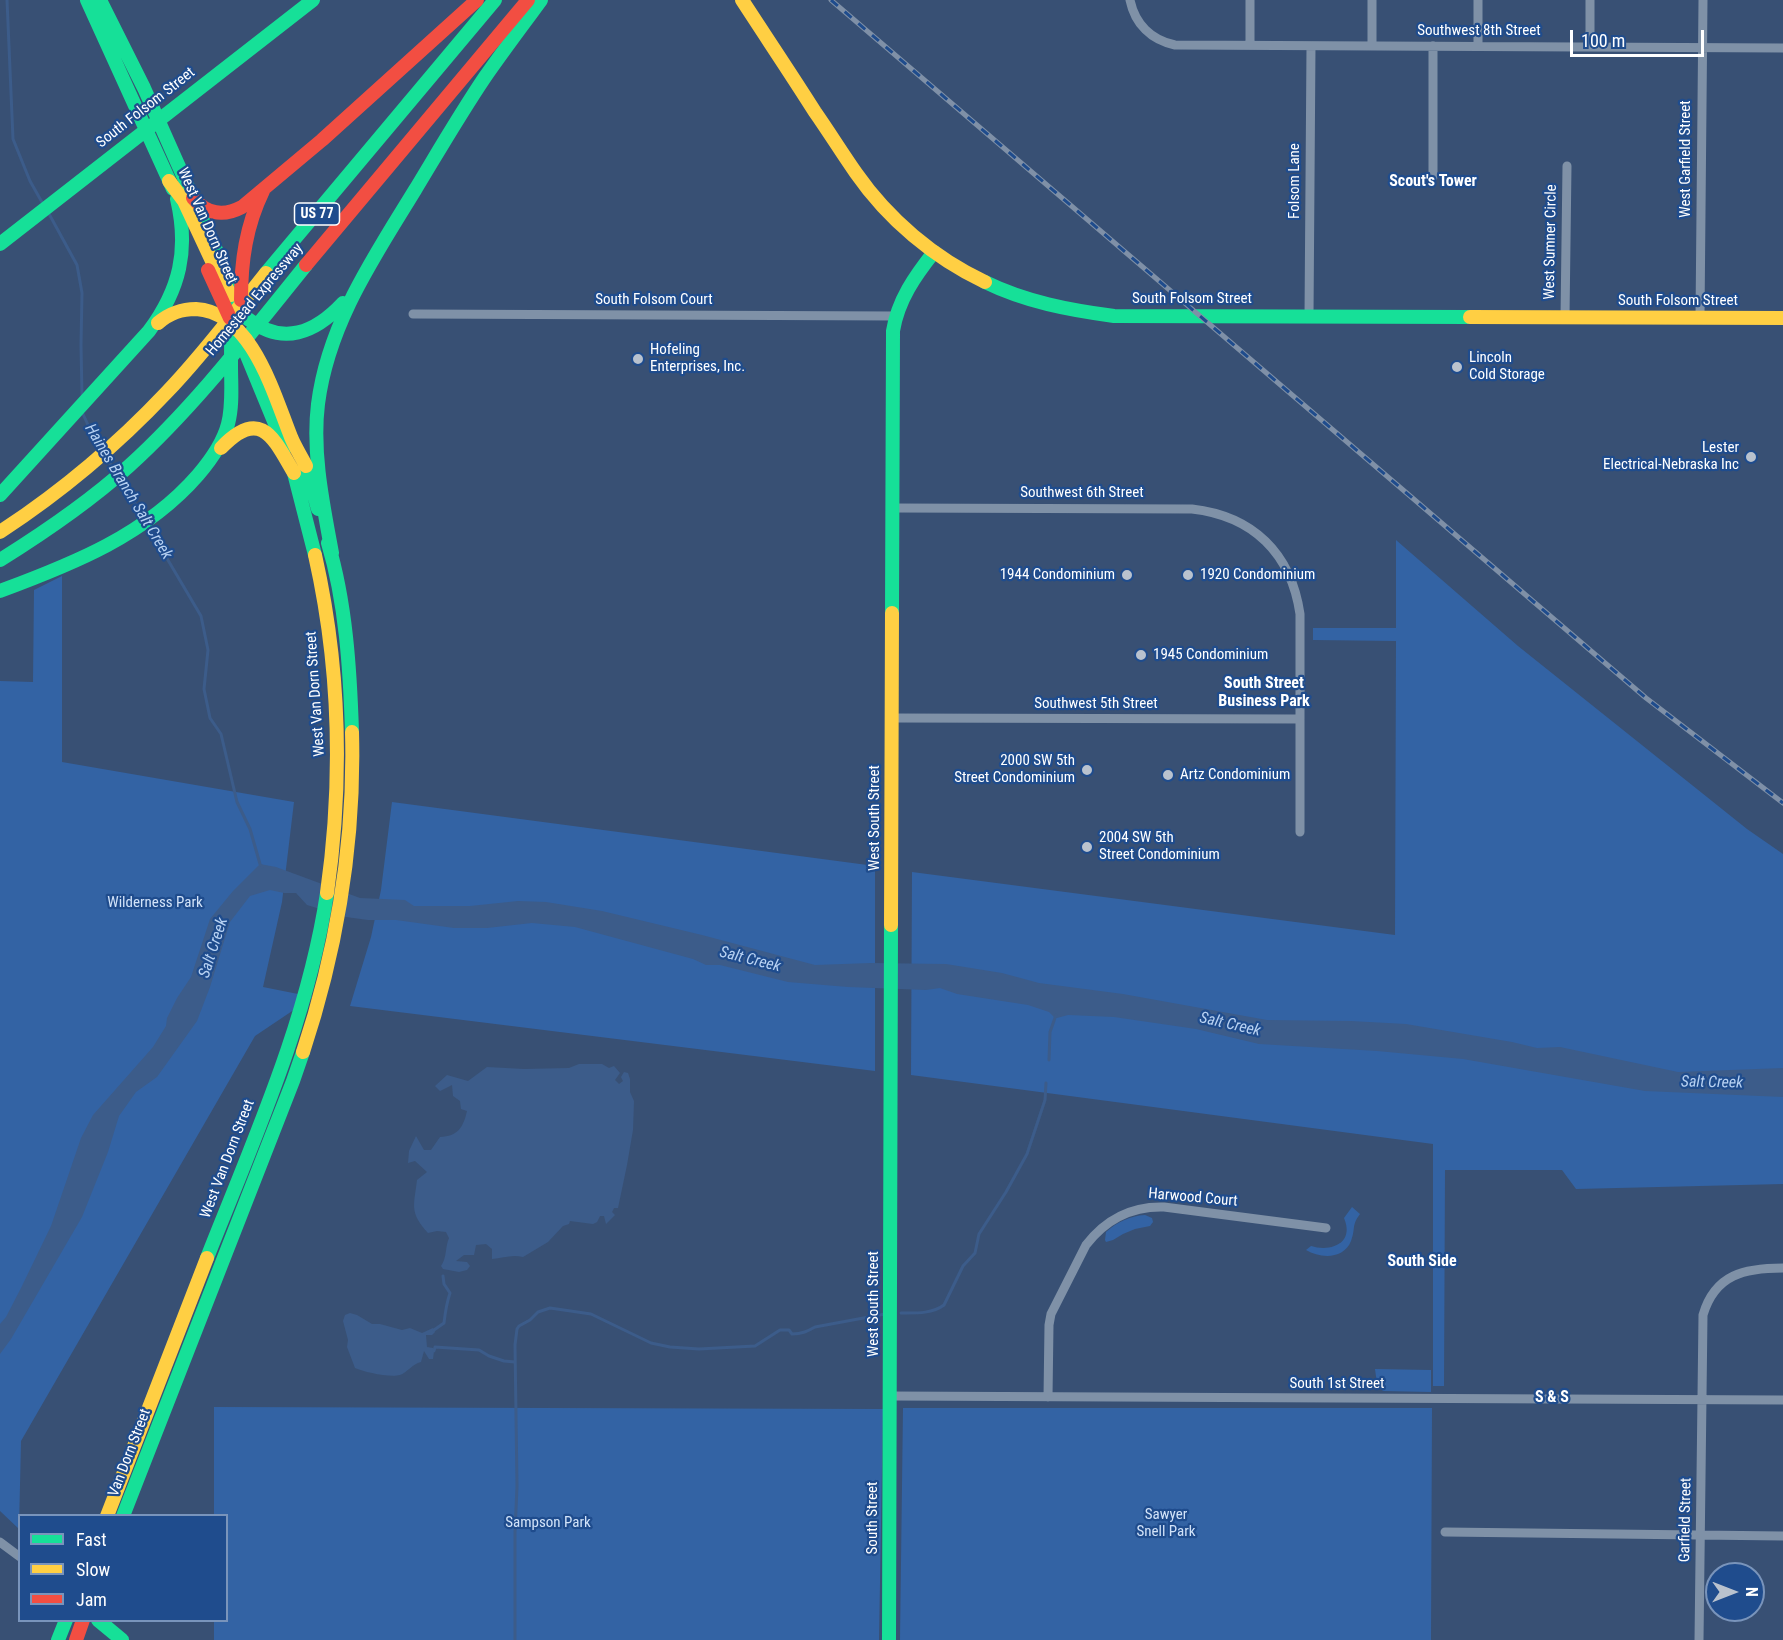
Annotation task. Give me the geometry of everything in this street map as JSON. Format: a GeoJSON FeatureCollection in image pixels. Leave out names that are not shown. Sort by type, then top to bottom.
{"type":"FeatureCollection","features":[{"type":"Feature","properties":{"kind":"main road","name":"West Van Dorn Street"},"geometry":{"type":"LineString","coordinates":[[87,0],[177,199],[242,311],[273,416],[300,469],[332,553],[343,618],[351,691],[352,768],[349,839],[337,925],[325,978],[312,1026],[290,1090],[168,1401]]}},
{"type":"Feature","properties":{"kind":"main road","name":"West Van Dorn Street"},"geometry":{"type":"LineString","coordinates":[[100,0],[174,154],[227,287]]}},
{"type":"Feature","properties":{"kind":"main road","name":"South Folsom Street"},"geometry":{"type":"LineString","coordinates":[[0,244],[313,0]]}},
{"type":"Feature","properties":{"kind":"main road"},"geometry":{"type":"LineString","coordinates":[[193,198],[202,208],[218,214],[232,212],[242,207],[322,140],[477,0]]}},
{"type":"Feature","properties":{"kind":"main road","name":"Homestead Expressway"},"geometry":{"type":"LineString","coordinates":[[0,532],[75,480],[136,425],[168,392],[495,0]]}},
{"type":"Feature","properties":{"kind":"main road","name":"Homestead Expressway"},"geometry":{"type":"LineString","coordinates":[[0,560],[88,500],[143,453],[196,396],[528,0]]}},
{"type":"Feature","properties":{"kind":"main road"},"geometry":{"type":"LineString","coordinates":[[332,553],[316,453],[318,404],[326,359],[340,318],[357,285],[478,87],[541,0]]}},
{"type":"Feature","properties":{"kind":"main road","name":"South Folsom Street"},"geometry":{"type":"LineString","coordinates":[[742,0],[863,183],[894,219],[934,252],[964,272],[1003,291],[1056,308],[1114,316],[1783,318]]}},
{"type":"Feature","properties":{"kind":"main road"},"geometry":{"type":"LineString","coordinates":[[169,181],[184,201],[227,287],[236,330]]}},
{"type":"Feature","properties":{"kind":"main road"},"geometry":{"type":"LineString","coordinates":[[205,466],[217,448],[228,424],[236,330],[242,311],[240,270],[250,221],[262,193],[272,182]]}},
{"type":"Feature","properties":{"kind":"main road"},"geometry":{"type":"LineString","coordinates":[[0,495],[159,319],[173,293],[182,263],[182,221],[177,199]]}},
{"type":"Feature","properties":{"kind":"main road","name":"West South Street"},"geometry":{"type":"LineString","coordinates":[[890,1396],[892,331],[896,315],[910,287],[934,252]]}},
{"type":"Feature","properties":{"kind":"main road"},"geometry":{"type":"LineString","coordinates":[[242,311],[257,327],[269,332],[294,333],[316,327],[333,314],[357,285]]}},
{"type":"Feature","properties":{"kind":"main road"},"geometry":{"type":"LineString","coordinates":[[149,331],[170,314],[191,309],[205,309],[222,316],[253,351]]}},
{"type":"Feature","properties":{"kind":"main road"},"geometry":{"type":"LineString","coordinates":[[0,591],[99,552],[155,516],[190,484],[236,434],[252,429],[260,430],[273,438],[300,469]]}},
{"type":"Feature","properties":{"kind":"main road","name":"West Van Dorn Street"},"geometry":{"type":"LineString","coordinates":[[151,1403],[285,1057],[310,975],[324,909],[334,830],[336,718],[329,636],[300,469]]}},
{"type":"Feature","properties":{"kind":"main road","name":"South Street"},"geometry":{"type":"LineString","coordinates":[[889,1640],[890,1396]]}},
{"type":"Feature","properties":{"kind":"main road","name":"Van Dorn Street"},"geometry":{"type":"LineString","coordinates":[[123,1514],[168,1401]]}},
{"type":"Feature","properties":{"kind":"main road","name":"Van Dorn Street"},"geometry":{"type":"LineString","coordinates":[[107,1514],[151,1403]]}},
{"type":"Feature","properties":{"kind":"main road"},"geometry":{"type":"LineString","coordinates":[[58,1640],[65,1622]]}},
{"type":"Feature","properties":{"kind":"main road"},"geometry":{"type":"LineString","coordinates":[[76,1640],[82,1622]]}},
{"type":"Feature","properties":{"kind":"main road"},"geometry":{"type":"LineString","coordinates":[[100,1622],[122,1640]]}},
{"type":"Feature","properties":{"kind":"street","name":"Southwest 8th Street"},"geometry":{"type":"LineString","coordinates":[[1130,0],[1133,12],[1143,28],[1156,39],[1175,45],[1783,48]]}},
{"type":"Feature","properties":{"kind":"street"},"geometry":{"type":"LineString","coordinates":[[1250,0],[1250,45]]}},
{"type":"Feature","properties":{"kind":"street"},"geometry":{"type":"LineString","coordinates":[[1372,0],[1372,46]]}},
{"type":"Feature","properties":{"kind":"street"},"geometry":{"type":"LineString","coordinates":[[1478,0],[1478,46]]}},
{"type":"Feature","properties":{"kind":"street"},"geometry":{"type":"LineString","coordinates":[[1590,0],[1590,47]]}},
{"type":"Feature","properties":{"kind":"street","name":"West Garfield Street"},"geometry":{"type":"LineString","coordinates":[[1700,317],[1702,0]]}},
{"type":"Feature","properties":{"kind":"street","name":"Folsom Lane"},"geometry":{"type":"LineString","coordinates":[[1309,316],[1311,46]]}},
{"type":"Feature","properties":{"kind":"street"},"geometry":{"type":"LineString","coordinates":[[1433,46],[1434,177]]}},
{"type":"Feature","properties":{"kind":"street","name":"West Sumner Circle"},"geometry":{"type":"LineString","coordinates":[[1565,317],[1567,166]]}},
{"type":"Feature","properties":{"kind":"street","name":"South Folsom Court"},"geometry":{"type":"LineString","coordinates":[[412,314],[896,315]]}},
{"type":"Feature","properties":{"kind":"street","name":"Southwest 6th Street"},"geometry":{"type":"LineString","coordinates":[[893,508],[1207,510],[1238,521],[1264,540],[1286,567],[1293,582],[1300,614],[1300,832]]}},
{"type":"Feature","properties":{"kind":"street","name":"Southwest 5th Street"},"geometry":{"type":"LineString","coordinates":[[891,718],[1300,719]]}},
{"type":"Feature","properties":{"kind":"street","name":"Harwood Court"},"geometry":{"type":"LineString","coordinates":[[1048,1397],[1051,1314],[1086,1245],[1112,1219],[1140,1208],[1164,1207],[1326,1228]]}},
{"type":"Feature","properties":{"kind":"street"},"geometry":{"type":"LineString","coordinates":[[1702,1400],[1701,1327],[1702,1315],[1706,1306],[1723,1282],[1735,1274],[1750,1269],[1783,1268]]}},
{"type":"Feature","properties":{"kind":"street","name":"South 1st Street"},"geometry":{"type":"LineString","coordinates":[[890,1396],[1783,1400]]}},
{"type":"Feature","properties":{"kind":"street","name":"Garfield Street"},"geometry":{"type":"LineString","coordinates":[[1699,1640],[1702,1400]]}},
{"type":"Feature","properties":{"kind":"street"},"geometry":{"type":"LineString","coordinates":[[1445,1532],[1783,1536]]}},
{"type":"Feature","properties":{"kind":"street"},"geometry":{"type":"LineString","coordinates":[[0,1542],[18,1556]]}},
{"type":"Feature","properties":{"kind":"green space"},"geometry":{"type":"Polygon","coordinates":[[[1396,540],[1518,646],[1747,829],[1783,854],[1783,1184],[1576,1189],[1562,1170],[1445,1170],[1444,1386],[1433,1386],[1433,1144],[911,1075],[912,872],[1395,935],[1396,641],[1313,640],[1313,628],[1396,628],[1396,540]]]}},
{"type":"Feature","properties":{"kind":"green space","name":"Wilderness Park"},"geometry":{"type":"Polygon","coordinates":[[[62,576],[62,762],[294,802],[282,902],[263,987],[313,997],[255,1036],[21,1441],[18,1528],[0,1511],[0,681],[33,682],[34,590],[62,576]]]}},
{"type":"Feature","properties":{"kind":"green space"},"geometry":{"type":"Polygon","coordinates":[[[392,802],[875,866],[875,1071],[350,1006],[371,937],[381,890],[392,802]]]}},
{"type":"Feature","properties":{"kind":"green space"},"geometry":{"type":"Polygon","coordinates":[[[1352,1207],[1360,1214],[1348,1247],[1332,1256],[1318,1255],[1306,1250],[1311,1246],[1326,1248],[1339,1244],[1346,1234],[1347,1227],[1344,1218],[1352,1207]]]}},
{"type":"Feature","properties":{"kind":"green space"},"geometry":{"type":"Polygon","coordinates":[[[1145,1215],[1152,1218],[1153,1222],[1150,1226],[1135,1229],[1106,1242],[1106,1232],[1115,1225],[1129,1218],[1145,1215]]]}},
{"type":"Feature","properties":{"kind":"green space"},"geometry":{"type":"Polygon","coordinates":[[[1375,1369],[1431,1370],[1431,1392],[1383,1391],[1377,1384],[1375,1369]]]}},
{"type":"Feature","properties":{"kind":"green space","name":"Sampson Park"},"geometry":{"type":"Polygon","coordinates":[[[214,1407],[883,1409],[879,1640],[214,1640],[214,1622],[228,1622],[228,1514],[214,1514],[214,1407]]]}},
{"type":"Feature","properties":{"kind":"green space","name":"Sawyer Snell Park"},"geometry":{"type":"Polygon","coordinates":[[[903,1408],[1432,1408],[1431,1640],[900,1640],[903,1408]]]}},
{"type":"Feature","properties":{"kind":"water","name":"Salt Creek"},"geometry":{"type":"Polygon","coordinates":[[[260,864],[276,867],[360,898],[405,900],[414,906],[470,906],[518,901],[546,902],[602,911],[815,965],[946,964],[1002,973],[1039,983],[1123,994],[1267,1020],[1406,1024],[1537,1048],[1560,1047],[1678,1072],[1783,1068],[1783,1097],[1645,1091],[1463,1059],[1259,1044],[1196,1029],[1114,1017],[1068,1015],[1057,1018],[1049,1012],[1028,1005],[957,994],[940,988],[926,990],[848,987],[788,982],[720,965],[706,965],[693,959],[575,927],[532,923],[487,928],[454,928],[396,920],[368,920],[346,917],[307,905],[296,893],[270,890],[250,896],[230,922],[197,1021],[157,1077],[136,1092],[119,1116],[108,1152],[82,1217],[0,1354],[0,1324],[6,1317],[51,1226],[81,1138],[93,1115],[153,1047],[166,1026],[167,1018],[177,998],[191,977],[210,919],[233,891],[260,864]]]}},
{"type":"Feature","properties":{"kind":"water"},"geometry":{"type":"Polygon","coordinates":[[[579,1064],[602,1064],[609,1068],[614,1066],[620,1073],[615,1080],[619,1084],[623,1081],[621,1077],[624,1072],[628,1073],[630,1079],[630,1092],[634,1101],[633,1130],[618,1208],[614,1208],[612,1212],[615,1215],[606,1224],[604,1216],[600,1216],[593,1224],[570,1221],[548,1242],[523,1257],[492,1259],[492,1249],[486,1244],[476,1245],[474,1255],[464,1255],[456,1261],[467,1262],[470,1266],[467,1270],[459,1272],[443,1269],[441,1266],[449,1238],[446,1232],[428,1233],[415,1214],[417,1180],[427,1172],[415,1161],[408,1163],[409,1151],[416,1136],[424,1150],[431,1150],[440,1137],[451,1135],[459,1130],[467,1111],[461,1109],[460,1101],[453,1096],[452,1085],[440,1091],[435,1086],[447,1075],[468,1081],[487,1067],[569,1068],[579,1064]]]}},
{"type":"Feature","properties":{"kind":"water"},"geometry":{"type":"Polygon","coordinates":[[[350,1313],[372,1324],[402,1330],[410,1328],[422,1333],[433,1328],[435,1332],[432,1335],[426,1335],[427,1347],[433,1348],[434,1351],[433,1359],[429,1359],[424,1351],[421,1362],[396,1376],[355,1368],[347,1347],[348,1340],[343,1321],[345,1315],[350,1313]]]}},
{"type":"Feature","properties":{"kind":"waterway","name":"Haines Branch Salt Creek"},"geometry":{"type":"LineString","coordinates":[[7,0],[13,139],[30,181],[43,204]]}},
{"type":"Feature","properties":{"kind":"waterway","name":"Haines Branch Salt Creek"},"geometry":{"type":"LineString","coordinates":[[48,212],[77,265],[82,293],[82,396]]}},
{"type":"Feature","properties":{"kind":"waterway","name":"Haines Branch Salt Creek"},"geometry":{"type":"LineString","coordinates":[[83,414],[99,449]]}},
{"type":"Feature","properties":{"kind":"waterway","name":"Haines Branch Salt Creek"},"geometry":{"type":"LineString","coordinates":[[107,459],[115,471]]}},
{"type":"Feature","properties":{"kind":"waterway","name":"Haines Branch Salt Creek"},"geometry":{"type":"LineString","coordinates":[[122,481],[143,517]]}},
{"type":"Feature","properties":{"kind":"waterway","name":"Haines Branch Salt Creek"},"geometry":{"type":"LineString","coordinates":[[149,528],[201,616],[208,650],[204,689],[210,718],[221,734],[237,802],[250,829],[262,867]]}},
{"type":"Feature","properties":{"kind":"waterway"},"geometry":{"type":"LineString","coordinates":[[1049,1060],[1050,1032],[1056,1015]]}},
{"type":"Feature","properties":{"kind":"waterway"},"geometry":{"type":"LineString","coordinates":[[901,1313],[929,1311],[944,1305],[963,1266],[975,1253],[979,1234],[1027,1154],[1045,1100],[1046,1083]]}},
{"type":"Feature","properties":{"kind":"waterway"},"geometry":{"type":"LineString","coordinates":[[434,1330],[444,1323],[450,1293],[444,1284],[443,1276]]}},
{"type":"Feature","properties":{"kind":"waterway"},"geometry":{"type":"LineString","coordinates":[[515,1640],[517,1486],[515,1345],[519,1326],[538,1312],[550,1308],[591,1314],[651,1343],[699,1349],[755,1346],[780,1330],[789,1330],[792,1334],[799,1333],[815,1327],[885,1314]]}},
{"type":"Feature","properties":{"kind":"waterway"},"geometry":{"type":"LineString","coordinates":[[434,1351],[435,1347],[479,1350],[489,1356],[515,1362]]}},
{"type":"Feature","properties":{"kind":"railway"},"geometry":{"type":"LineString","coordinates":[[831,0],[1646,698],[1783,803]]}},
{"type":"Feature","properties":{"kind":"traffic: fast"},"geometry":{"type":"LineString","coordinates":[[87,0],[173,189]]}},
{"type":"Feature","properties":{"kind":"traffic: fast"},"geometry":{"type":"LineString","coordinates":[[100,0],[144,88],[225,270]]}},
{"type":"Feature","properties":{"kind":"traffic: fast"},"geometry":{"type":"LineString","coordinates":[[0,244],[313,0]]}},
{"type":"Feature","properties":{"kind":"traffic: fast"},"geometry":{"type":"LineString","coordinates":[[266,273],[495,0]]}},
{"type":"Feature","properties":{"kind":"traffic: fast"},"geometry":{"type":"LineString","coordinates":[[332,553],[319,479],[316,441],[318,404],[323,375],[342,319],[369,266],[449,133],[541,0]]}},
{"type":"Feature","properties":{"kind":"traffic: fast"},"geometry":{"type":"LineString","coordinates":[[0,495],[149,331],[160,315],[175,284],[182,252],[181,218],[177,199]]}},
{"type":"Feature","properties":{"kind":"traffic: fast"},"geometry":{"type":"LineString","coordinates":[[892,613],[893,331],[895,320],[908,289],[934,252]]}},
{"type":"Feature","properties":{"kind":"traffic: fast"},"geometry":{"type":"LineString","coordinates":[[0,560],[82,504],[114,479],[153,443],[221,369],[306,265]]}},
{"type":"Feature","properties":{"kind":"traffic: fast"},"geometry":{"type":"LineString","coordinates":[[985,282],[1016,295],[1048,304],[1114,316],[1470,317]]}},
{"type":"Feature","properties":{"kind":"traffic: fast"},"geometry":{"type":"LineString","coordinates":[[0,591],[81,558],[132,531],[178,496],[207,464],[223,438],[231,410],[230,283]]}},
{"type":"Feature","properties":{"kind":"traffic: fast"},"geometry":{"type":"LineString","coordinates":[[248,319],[274,332],[286,334],[298,332],[321,322],[343,303]]}},
{"type":"Feature","properties":{"kind":"traffic: fast"},"geometry":{"type":"LineString","coordinates":[[241,341],[285,448]]}},
{"type":"Feature","properties":{"kind":"traffic: fast"},"geometry":{"type":"LineString","coordinates":[[306,466],[318,509]]}},
{"type":"Feature","properties":{"kind":"traffic: fast"},"geometry":{"type":"LineString","coordinates":[[294,473],[315,555]]}},
{"type":"Feature","properties":{"kind":"traffic: fast"},"geometry":{"type":"LineString","coordinates":[[328,543],[343,613],[352,732]]}},
{"type":"Feature","properties":{"kind":"traffic: fast"},"geometry":{"type":"LineString","coordinates":[[207,1258],[261,1124],[293,1033],[307,987],[327,893]]}},
{"type":"Feature","properties":{"kind":"traffic: fast"},"geometry":{"type":"LineString","coordinates":[[889,1640],[891,925]]}},
{"type":"Feature","properties":{"kind":"traffic: fast"},"geometry":{"type":"LineString","coordinates":[[124,1514],[303,1052]]}},
{"type":"Feature","properties":{"kind":"traffic: fast"},"geometry":{"type":"LineString","coordinates":[[58,1640],[65,1622]]}},
{"type":"Feature","properties":{"kind":"traffic: fast"},"geometry":{"type":"LineString","coordinates":[[100,1622],[122,1640]]}},
{"type":"Feature","properties":{"kind":"traffic: slow"},"geometry":{"type":"LineString","coordinates":[[742,0],[851,165],[882,206],[930,249],[985,282]]}},
{"type":"Feature","properties":{"kind":"traffic: slow"},"geometry":{"type":"LineString","coordinates":[[169,181],[184,201],[219,276],[231,295]]}},
{"type":"Feature","properties":{"kind":"traffic: slow"},"geometry":{"type":"LineString","coordinates":[[0,532],[45,501],[147,413],[192,365],[266,273]]}},
{"type":"Feature","properties":{"kind":"traffic: slow"},"geometry":{"type":"LineString","coordinates":[[158,323],[176,312],[196,309],[215,314],[232,324],[258,358],[306,466]]}},
{"type":"Feature","properties":{"kind":"traffic: slow"},"geometry":{"type":"LineString","coordinates":[[1470,317],[1783,318]]}},
{"type":"Feature","properties":{"kind":"traffic: slow"},"geometry":{"type":"LineString","coordinates":[[221,448],[246,429],[256,428],[273,439],[294,473]]}},
{"type":"Feature","properties":{"kind":"traffic: slow"},"geometry":{"type":"LineString","coordinates":[[315,555],[330,639],[336,723],[335,808],[327,893]]}},
{"type":"Feature","properties":{"kind":"traffic: slow"},"geometry":{"type":"LineString","coordinates":[[891,925],[892,613]]}},
{"type":"Feature","properties":{"kind":"traffic: slow"},"geometry":{"type":"LineString","coordinates":[[303,1052],[325,974],[341,894],[350,813],[352,732]]}},
{"type":"Feature","properties":{"kind":"traffic: slow"},"geometry":{"type":"LineString","coordinates":[[108,1514],[207,1258]]}},
{"type":"Feature","properties":{"kind":"traffic: jam"},"geometry":{"type":"LineString","coordinates":[[193,198],[210,211],[222,213],[242,207],[322,140],[477,0]]}},
{"type":"Feature","properties":{"kind":"traffic: jam"},"geometry":{"type":"LineString","coordinates":[[306,265],[528,0]]}},
{"type":"Feature","properties":{"kind":"traffic: jam"},"geometry":{"type":"LineString","coordinates":[[241,300],[246,244],[252,217],[263,191]]}},
{"type":"Feature","properties":{"kind":"traffic: jam"},"geometry":{"type":"LineString","coordinates":[[208,270],[230,318]]}},
{"type":"Feature","properties":{"kind":"traffic: jam"},"geometry":{"type":"LineString","coordinates":[[76,1640],[82,1622]]}},
{"type":"Feature","properties":{"kind":"place","name":"Hofeling Enterprises, Inc."},"geometry":{"type":"Point","coordinates":[638,359]}},
{"type":"Feature","properties":{"kind":"place","name":"Lincoln Cold Storage"},"geometry":{"type":"Point","coordinates":[1457,367]}},
{"type":"Feature","properties":{"kind":"place","name":"Lester Electrical-Nebraska Inc"},"geometry":{"type":"Point","coordinates":[1751,457]}},
{"type":"Feature","properties":{"kind":"place","name":"1944 Condominium"},"geometry":{"type":"Point","coordinates":[1127,575]}},
{"type":"Feature","properties":{"kind":"place","name":"1920 Condominium"},"geometry":{"type":"Point","coordinates":[1188,575]}},
{"type":"Feature","properties":{"kind":"place","name":"1945 Condominium"},"geometry":{"type":"Point","coordinates":[1141,655]}},
{"type":"Feature","properties":{"kind":"place","name":"2000 SW 5th Street Condominium"},"geometry":{"type":"Point","coordinates":[1087,770]}},
{"type":"Feature","properties":{"kind":"place","name":"Artz Condominium"},"geometry":{"type":"Point","coordinates":[1168,775]}},
{"type":"Feature","properties":{"kind":"place","name":"2004 SW 5th Street Condominium"},"geometry":{"type":"Point","coordinates":[1087,847]}},
{"type":"Feature","properties":{"kind":"district","name":"Scout's Tower"},"geometry":{"type":"Point","coordinates":[1433,182]}},
{"type":"Feature","properties":{"kind":"district","name":"South Street Business Park"},"geometry":{"type":"Point","coordinates":[1264,693]}},
{"type":"Feature","properties":{"kind":"district","name":"South Side"},"geometry":{"type":"Point","coordinates":[1422,1262]}},
{"type":"Feature","properties":{"kind":"district","name":"S & S"},"geometry":{"type":"Point","coordinates":[1552,1398]}}]}
